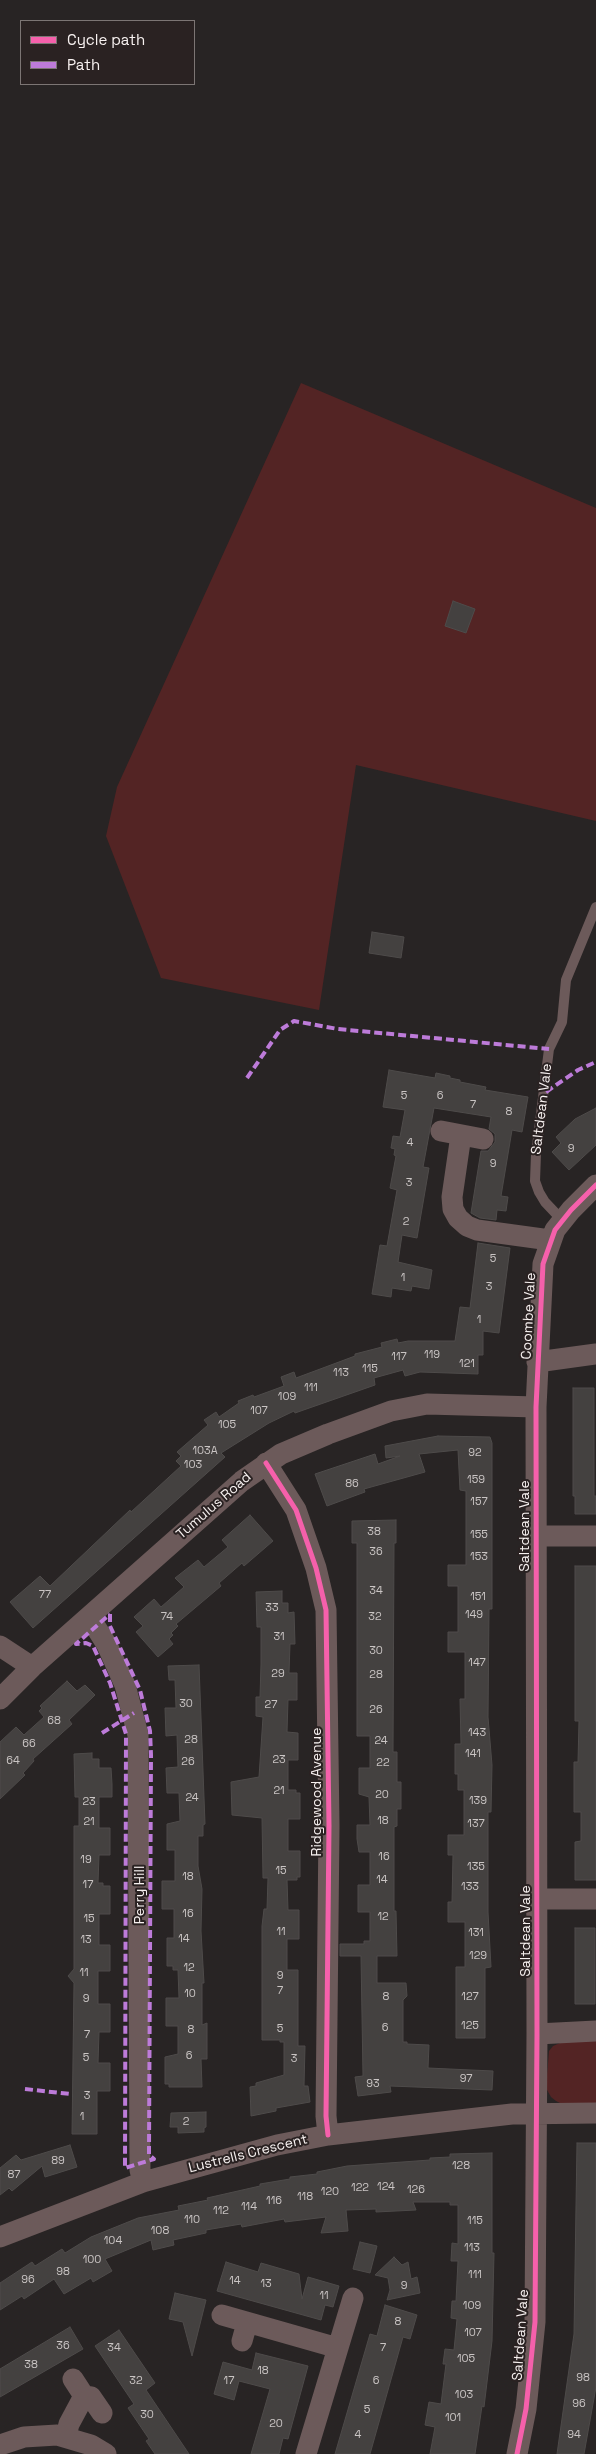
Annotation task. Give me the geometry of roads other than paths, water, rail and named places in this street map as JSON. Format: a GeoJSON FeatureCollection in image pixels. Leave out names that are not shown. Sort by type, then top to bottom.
{"type":"FeatureCollection","features":[{"type":"Feature","properties":{"kind":"street"},"geometry":{"type":"LineString","coordinates":[[483,1139],[451,1133],[452,1197],[453,1209],[458,1218],[467,1226],[477,1230],[550,1240]]}},
{"type":"Feature","properties":{"kind":"street","name":"Coombe Vale"},"geometry":{"type":"LineString","coordinates":[[536,1407],[543,1264],[550,1240],[562,1220],[596,1186]]}},
{"type":"Feature","properties":{"kind":"street"},"geometry":{"type":"LineString","coordinates":[[537,1362],[596,1354]]}},
{"type":"Feature","properties":{"kind":"street","name":"Tumulus Road"},"geometry":{"type":"LineString","coordinates":[[0,1699],[32,1668],[213,1507],[266,1463],[328,1434],[391,1411],[408,1407],[445,1403],[536,1407]]}},
{"type":"Feature","properties":{"kind":"street","name":"Saltdean Vale"},"geometry":{"type":"LineString","coordinates":[[517,2454],[526,2408],[535,2322],[537,2034],[536,1407]]}},
{"type":"Feature","properties":{"kind":"street","name":"Ridgewood Avenue"},"geometry":{"type":"LineString","coordinates":[[266,1463],[296,1510],[316,1568],[326,1610],[330,1826],[326,2116],[328,2135]]}},
{"type":"Feature","properties":{"kind":"street"},"geometry":{"type":"LineString","coordinates":[[536,1536],[596,1536]]}},
{"type":"Feature","properties":{"kind":"street","name":"Perry Hill"},"geometry":{"type":"LineString","coordinates":[[90,1618],[107,1645],[125,1685],[138,1735],[140,2170],[143,2182]]}},
{"type":"Feature","properties":{"kind":"street"},"geometry":{"type":"LineString","coordinates":[[0,1646],[32,1668]]}},
{"type":"Feature","properties":{"kind":"street"},"geometry":{"type":"LineString","coordinates":[[537,1899],[596,1898]]}},
{"type":"Feature","properties":{"kind":"street"},"geometry":{"type":"LineString","coordinates":[[537,2034],[596,2031]]}},
{"type":"Feature","properties":{"kind":"street","name":"Lustrells Crescent"},"geometry":{"type":"LineString","coordinates":[[0,2237],[143,2182],[264,2148],[328,2135],[512,2114],[596,2113]]}},
{"type":"Feature","properties":{"kind":"street"},"geometry":{"type":"LineString","coordinates":[[306,2454],[353,2298]]}},
{"type":"Feature","properties":{"kind":"street"},"geometry":{"type":"LineString","coordinates":[[222,2316],[244,2332],[338,2348]]}},
{"type":"Feature","properties":{"kind":"street"},"geometry":{"type":"LineString","coordinates":[[66,2436],[78,2387],[91,2397],[102,2413]]}},
{"type":"Feature","properties":{"kind":"street"},"geometry":{"type":"LineString","coordinates":[[0,2445],[34,2435],[66,2436],[91,2445],[106,2454]]}},
{"type":"Feature","properties":{"kind":"lane","name":"Saltdean Vale"},"geometry":{"type":"LineString","coordinates":[[562,1220],[538,1192],[535,1181],[536,1154],[549,1049],[562,1022],[566,980],[596,907]]}}]}
